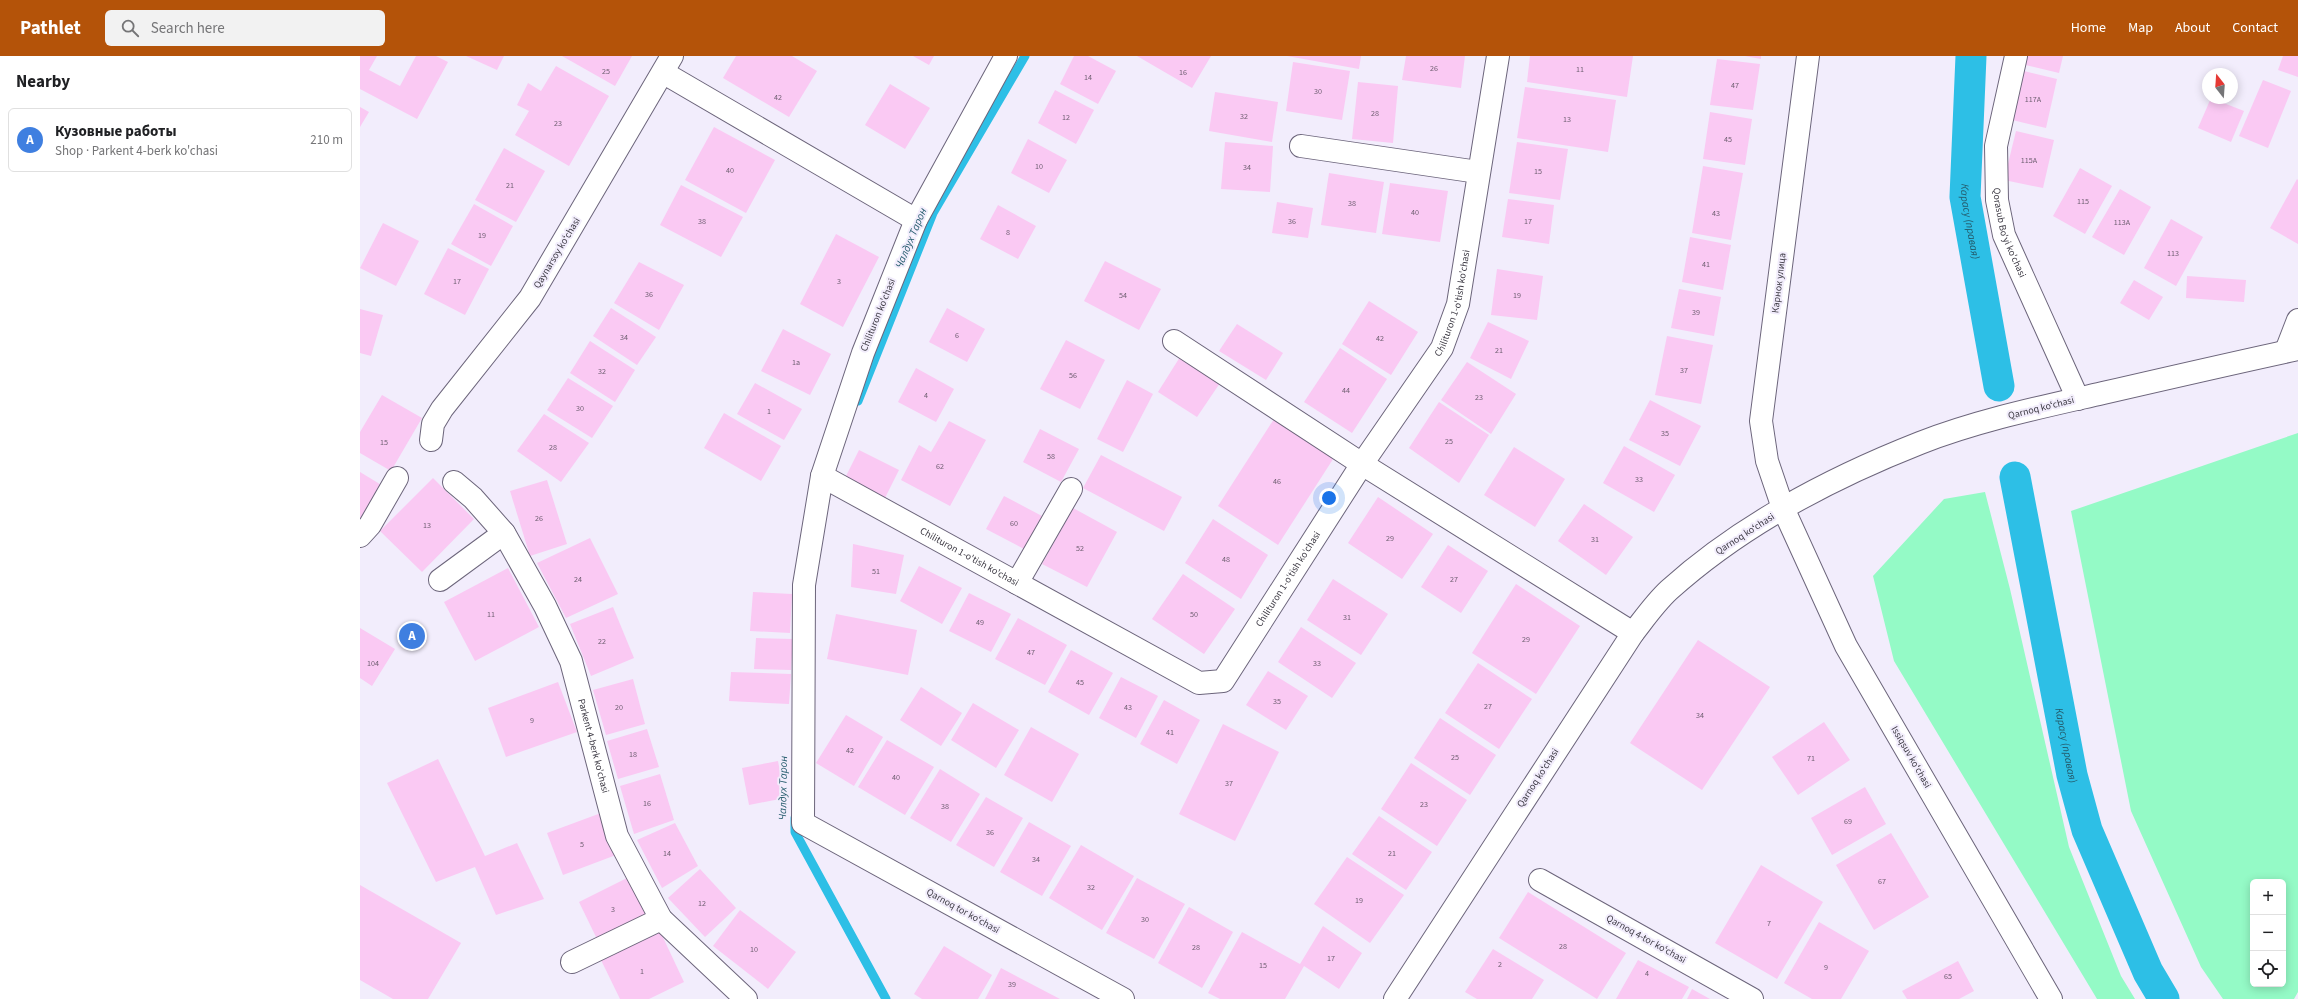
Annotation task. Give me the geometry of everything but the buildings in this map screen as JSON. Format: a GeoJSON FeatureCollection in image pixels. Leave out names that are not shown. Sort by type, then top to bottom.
{"type":"FeatureCollection","features":[{"type":"Feature","properties":{"kind":"street","name":"Chilituron ko'chasi"},"geometry":{"type":"LineString","coordinates":[[803,823],[804,585],[822,476],[863,353],[916,220],[1006,56]]}},
{"type":"Feature","properties":{"kind":"street","name":"Chilituron 1-o'tish ko'chasi"},"geometry":{"type":"LineString","coordinates":[[822,476],[1199,683],[1223,681],[1362,464],[1442,348],[1458,304],[1478,172],[1498,56]]}},
{"type":"Feature","properties":{"kind":"street","name":"Карнок улица"},"geometry":{"type":"LineString","coordinates":[[1783,508],[1767,461],[1761,421],[1808,56]]}},
{"type":"Feature","properties":{"kind":"street","name":"Qorasub Bo'yi ko'chasi"},"geometry":{"type":"LineString","coordinates":[[2016,56],[1996,146],[1997,200],[2004,235],[2078,399]]}},
{"type":"Feature","properties":{"kind":"street"},"geometry":{"type":"LineString","coordinates":[[668,64],[916,220]]}},
{"type":"Feature","properties":{"kind":"street","name":"Qaynarsoy koʻchasi"},"geometry":{"type":"LineString","coordinates":[[431,440],[433,424],[442,409],[530,298],[668,64]]}},
{"type":"Feature","properties":{"kind":"street"},"geometry":{"type":"LineString","coordinates":[[1301,146],[1478,172]]}},
{"type":"Feature","properties":{"kind":"street"},"geometry":{"type":"LineString","coordinates":[[2292,350],[2298,320]]}},
{"type":"Feature","properties":{"kind":"street"},"geometry":{"type":"LineString","coordinates":[[1174,341],[1362,464],[1633,633]]}},
{"type":"Feature","properties":{"kind":"street","name":"Qarnoq koʻchasi"},"geometry":{"type":"LineString","coordinates":[[1395,999],[1633,633],[1667,592],[1701,563],[1783,508],[1872,463],[1922,442],[1974,425],[2032,410],[2292,350]]}},
{"type":"Feature","properties":{"kind":"street"},"geometry":{"type":"LineString","coordinates":[[360,536],[370,525],[397,478]]}},
{"type":"Feature","properties":{"kind":"street","name":"Parkent 4-berk ko'chasi"},"geometry":{"type":"LineString","coordinates":[[454,482],[472,498],[504,533],[545,606],[571,661],[617,836],[661,919],[746,999]]}},
{"type":"Feature","properties":{"kind":"street"},"geometry":{"type":"LineString","coordinates":[[1017,583],[1071,489]]}},
{"type":"Feature","properties":{"kind":"street","name":"Issiqsuv koʻchasi"},"geometry":{"type":"LineString","coordinates":[[1783,508],[1846,646],[2046,997]]}},
{"type":"Feature","properties":{"kind":"street"},"geometry":{"type":"LineString","coordinates":[[440,580],[504,533]]}},
{"type":"Feature","properties":{"kind":"street","name":"Qarnoq tor koʻchasi"},"geometry":{"type":"LineString","coordinates":[[803,823],[1123,999]]}},
{"type":"Feature","properties":{"kind":"street","name":"Qarnoq 4-tor koʻchasi"},"geometry":{"type":"LineString","coordinates":[[1540,880],[1752,999]]}},
{"type":"Feature","properties":{"kind":"street"},"geometry":{"type":"LineString","coordinates":[[572,962],[661,919]]}},
{"type":"Feature","properties":{"kind":"green space"},"geometry":{"type":"Polygon","coordinates":[[[2298,433],[2298,992],[2294,999],[2223,999],[2201,967],[2131,811],[2071,511],[2298,433]]]}},
{"type":"Feature","properties":{"kind":"green space"},"geometry":{"type":"Polygon","coordinates":[[[1985,492],[2010,589],[2069,847],[2121,976],[2135,999],[2097,999],[1894,661],[1873,576],[1944,499],[1985,492]]]}},
{"type":"Feature","properties":{"kind":"waterway","name":"Чалдух Тарон"},"geometry":{"type":"LineString","coordinates":[[858,401],[933,213],[1025,56]]}},
{"type":"Feature","properties":{"kind":"waterway","name":"Карасу (правая)"},"geometry":{"type":"LineString","coordinates":[[1971,56],[1965,197],[1999,386]]}},
{"type":"Feature","properties":{"kind":"waterway","name":"Карасу (правая)"},"geometry":{"type":"LineString","coordinates":[[2015,477],[2072,775],[2087,830],[2148,972],[2164,999]]}},
{"type":"Feature","properties":{"kind":"waterway","name":"Чалдух Тарон"},"geometry":{"type":"LineString","coordinates":[[795,818],[795,832],[886,999]]}},
{"type":"Feature","properties":{"kind":"place","name":"Кузовные работы"},"geometry":{"type":"Point","coordinates":[412,636]}}]}
